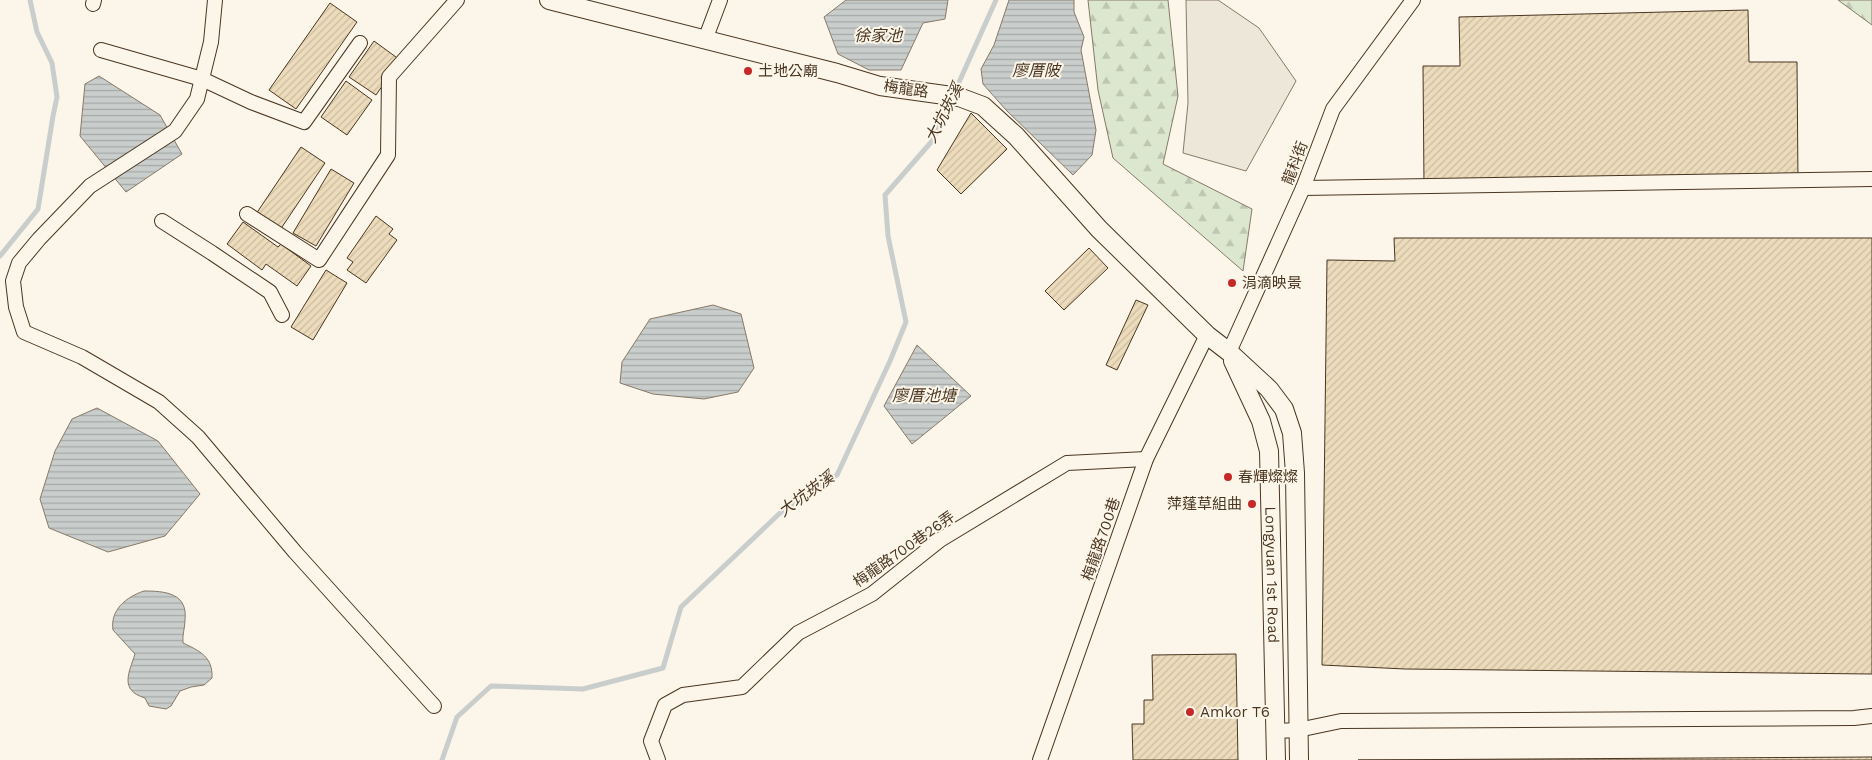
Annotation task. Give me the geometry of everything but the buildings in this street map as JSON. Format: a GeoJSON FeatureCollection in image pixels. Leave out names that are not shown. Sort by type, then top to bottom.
{"type":"FeatureCollection","features":[{"type":"Feature","properties":{"kind":"street"},"geometry":{"type":"LineString","coordinates":[[215,0],[211,42],[197,99],[176,132],[90,186],[38,239],[19,263],[13,282],[16,307],[24,332],[82,357],[159,402],[198,437],[301,559],[434,706]]}},
{"type":"Feature","properties":{"kind":"street"},"geometry":{"type":"LineString","coordinates":[[247,214],[319,260],[388,155],[389,77],[457,0]]}},
{"type":"Feature","properties":{"kind":"street","name":"梅龍路"},"geometry":{"type":"LineString","coordinates":[[549,0],[837,73],[880,86],[951,96],[983,106],[1016,136],[1100,229],[1207,334],[1229,352]]}},
{"type":"Feature","properties":{"kind":"street"},"geometry":{"type":"LineString","coordinates":[[705,40],[720,0]]}},
{"type":"Feature","properties":{"kind":"street","name":"龍科街"},"geometry":{"type":"LineString","coordinates":[[1229,352],[1303,188],[1333,109],[1413,0]]}},
{"type":"Feature","properties":{"kind":"street"},"geometry":{"type":"LineString","coordinates":[[100,50],[202,79],[251,102],[304,122],[360,43]]}},
{"type":"Feature","properties":{"kind":"street"},"geometry":{"type":"LineString","coordinates":[[1303,188],[1872,179]]}},
{"type":"Feature","properties":{"kind":"street"},"geometry":{"type":"LineString","coordinates":[[162,221],[270,292],[282,315]]}},
{"type":"Feature","properties":{"kind":"street","name":"梅龍路700巷"},"geometry":{"type":"LineString","coordinates":[[1040,760],[1146,459],[1207,334]]}},
{"type":"Feature","properties":{"kind":"street","name":"Longyuan 1st Road"},"geometry":{"type":"LineString","coordinates":[[1229,352],[1269,389],[1284,409],[1292,432],[1295,473],[1299,760]]}},
{"type":"Feature","properties":{"kind":"street","name":"Longyuan 1st Road"},"geometry":{"type":"LineString","coordinates":[[1229,352],[1261,421],[1269,451],[1276,760]]}},
{"type":"Feature","properties":{"kind":"street","name":"梅龍路700巷26弄"},"geometry":{"type":"LineString","coordinates":[[658,760],[651,741],[665,705],[683,695],[742,687],[798,633],[872,594],[940,540],[1067,463],[1146,459]]}},
{"type":"Feature","properties":{"kind":"street"},"geometry":{"type":"LineString","coordinates":[[1276,731],[1298,730],[1341,721],[1844,718],[1872,716]]}},
{"type":"Feature","properties":{"kind":"green space"},"geometry":{"type":"Polygon","coordinates":[[[1088,0],[1168,0],[1178,96],[1163,164],[1252,209],[1243,271],[1113,158],[1098,90],[1088,0]]]}},
{"type":"Feature","properties":{"kind":"green space"},"geometry":{"type":"Polygon","coordinates":[[[1838,0],[1872,0],[1872,25],[1838,0]]]}},
{"type":"Feature","properties":{"kind":"shaded area"},"geometry":{"type":"Polygon","coordinates":[[[1186,0],[1218,0],[1259,28],[1296,81],[1246,171],[1183,153],[1188,103],[1186,0]]]}},
{"type":"Feature","properties":{"kind":"water","name":"徐家池"},"geometry":{"type":"Polygon","coordinates":[[[846,0],[948,0],[945,19],[923,23],[901,70],[869,70],[838,54],[824,17],[846,0]]]}},
{"type":"Feature","properties":{"kind":"water","name":"廖厝陂"},"geometry":{"type":"Polygon","coordinates":[[[1009,0],[1074,0],[1074,12],[1084,37],[1081,50],[1096,130],[1092,155],[1073,175],[1006,110],[983,84],[981,69],[994,45],[1009,0]]]}},
{"type":"Feature","properties":{"kind":"water"},"geometry":{"type":"Polygon","coordinates":[[[99,76],[160,115],[182,154],[126,192],[80,136],[85,84],[99,76]]]}},
{"type":"Feature","properties":{"kind":"water"},"geometry":{"type":"Polygon","coordinates":[[[713,305],[741,314],[754,368],[738,392],[704,399],[653,394],[620,383],[622,362],[650,319],[713,305]]]}},
{"type":"Feature","properties":{"kind":"water","name":"廖厝池塘"},"geometry":{"type":"Polygon","coordinates":[[[917,345],[971,396],[912,444],[884,406],[917,345]]]}},
{"type":"Feature","properties":{"kind":"water"},"geometry":{"type":"Polygon","coordinates":[[[97,408],[158,441],[200,494],[165,536],[108,552],[49,528],[40,499],[55,451],[72,419],[97,408]]]}},
{"type":"Feature","properties":{"kind":"water"},"geometry":{"type":"Polygon","coordinates":[[[144,591],[167,593],[179,599],[185,611],[183,643],[200,652],[208,660],[212,671],[212,678],[204,685],[180,691],[171,706],[166,709],[149,706],[145,698],[137,695],[129,686],[130,668],[135,654],[113,630],[114,616],[117,610],[125,601],[144,591]]]}},
{"type":"Feature","properties":{"kind":"waterway"},"geometry":{"type":"LineString","coordinates":[[0,256],[38,209],[57,97],[52,63],[37,32],[30,0]]}},
{"type":"Feature","properties":{"kind":"waterway","name":"大坑崁溪"},"geometry":{"type":"LineString","coordinates":[[442,760],[457,717],[491,686],[583,689],[663,668],[681,607],[780,513],[837,475],[906,322],[888,236],[885,195],[933,140],[996,0]]}},
{"type":"Feature","properties":{"kind":"place","name":"土地公廟"},"geometry":{"type":"Point","coordinates":[748,71]}},
{"type":"Feature","properties":{"kind":"place","name":"涓滴映景"},"geometry":{"type":"Point","coordinates":[1232,283]}},
{"type":"Feature","properties":{"kind":"place","name":"春輝燦燦"},"geometry":{"type":"Point","coordinates":[1228,477]}},
{"type":"Feature","properties":{"kind":"place","name":"萍蓬草組曲"},"geometry":{"type":"Point","coordinates":[1252,504]}},
{"type":"Feature","properties":{"kind":"place","name":"Amkor T6"},"geometry":{"type":"Point","coordinates":[1190,712]}}]}
